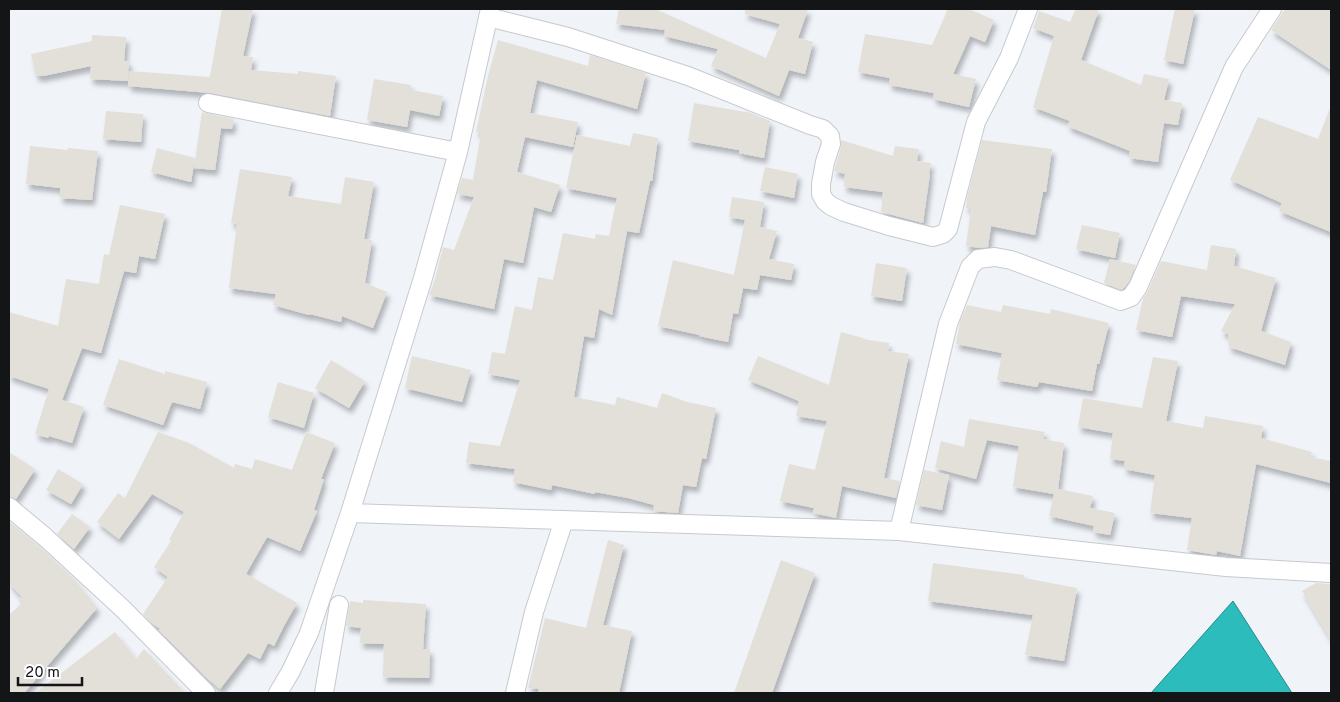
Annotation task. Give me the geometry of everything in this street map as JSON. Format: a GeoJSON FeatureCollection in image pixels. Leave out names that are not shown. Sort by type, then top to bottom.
{"type":"FeatureCollection","features":[{"type":"Feature","properties":{"kind":"street"},"geometry":{"type":"LineString","coordinates":[[278,693],[309,633],[350,513],[423,278],[458,152],[489,13],[679,73],[824,129],[830,136],[831,144],[821,184],[821,194],[825,201],[844,212],[933,237],[943,234],[948,229],[976,122],[1009,58],[1028,9]]}},
{"type":"Feature","properties":{"kind":"street"},"geometry":{"type":"LineString","coordinates":[[899,531],[948,324],[970,267],[978,259],[995,257],[1011,260],[1121,301],[1131,297],[1138,288],[1234,68],[1272,9]]}},
{"type":"Feature","properties":{"kind":"street"},"geometry":{"type":"LineString","coordinates":[[208,102],[458,152]]}},
{"type":"Feature","properties":{"kind":"street"},"geometry":{"type":"LineString","coordinates":[[9,507],[124,609],[206,693]]}},
{"type":"Feature","properties":{"kind":"street"},"geometry":{"type":"LineString","coordinates":[[350,513],[899,531],[1226,567],[1331,572]]}},
{"type":"Feature","properties":{"kind":"street"},"geometry":{"type":"LineString","coordinates":[[515,693],[534,612],[564,520]]}},
{"type":"Feature","properties":{"kind":"street"},"geometry":{"type":"LineString","coordinates":[[324,693],[339,606]]}},
{"type":"Feature","properties":{"kind":"water"},"geometry":{"type":"Polygon","coordinates":[[[1233,601],[1292,693],[1151,693],[1233,601]]]}},
{"type":"Feature","properties":{"kind":"building"},"geometry":{"type":"Polygon","coordinates":[[[222,9],[253,9],[243,56],[253,57],[251,70],[298,74],[298,71],[336,76],[330,116],[210,93],[128,86],[129,71],[210,77],[222,9]]]}},
{"type":"Feature","properties":{"kind":"building"},"geometry":{"type":"Polygon","coordinates":[[[619,9],[655,9],[766,58],[780,24],[745,14],[745,9],[808,9],[798,38],[813,42],[805,74],[789,70],[779,96],[711,66],[718,49],[664,36],[665,30],[616,24],[619,9]]]}},
{"type":"Feature","properties":{"kind":"building"},"geometry":{"type":"Polygon","coordinates":[[[948,9],[969,9],[994,20],[985,42],[970,36],[953,74],[976,79],[969,107],[933,99],[934,93],[889,85],[890,78],[858,72],[865,34],[932,45],[948,9]]]}},
{"type":"Feature","properties":{"kind":"building"},"geometry":{"type":"Polygon","coordinates":[[[1076,9],[1099,9],[1081,60],[1141,85],[1144,74],[1169,79],[1164,100],[1182,103],[1178,125],[1164,123],[1158,162],[1129,158],[1130,151],[1067,126],[1070,121],[1033,107],[1054,36],[1033,28],[1039,11],[1070,22],[1076,9]]]}},
{"type":"Feature","properties":{"kind":"building"},"geometry":{"type":"Polygon","coordinates":[[[1175,9],[1195,9],[1183,64],[1164,60],[1175,9]]]}},
{"type":"Feature","properties":{"kind":"building"},"geometry":{"type":"Polygon","coordinates":[[[1285,9],[1331,9],[1331,70],[1271,30],[1285,9]]]}},
{"type":"Feature","properties":{"kind":"building"},"geometry":{"type":"Polygon","coordinates":[[[92,35],[126,37],[124,61],[129,61],[128,81],[90,79],[91,66],[36,76],[31,54],[92,41],[92,35]]]}},
{"type":"Feature","properties":{"kind":"building"},"geometry":{"type":"Polygon","coordinates":[[[498,40],[588,66],[590,55],[646,73],[637,109],[537,80],[530,113],[578,122],[573,147],[525,137],[517,172],[560,185],[551,212],[534,207],[523,263],[504,259],[494,309],[429,295],[443,247],[454,250],[474,197],[457,194],[462,178],[473,180],[481,133],[476,132],[498,40]]]}},
{"type":"Feature","properties":{"kind":"building"},"geometry":{"type":"Polygon","coordinates":[[[374,79],[411,85],[411,90],[443,96],[439,116],[410,110],[407,127],[367,120],[374,79]]]}},
{"type":"Feature","properties":{"kind":"building"},"geometry":{"type":"Polygon","coordinates":[[[694,103],[746,111],[770,121],[764,158],[739,153],[739,150],[688,141],[694,103]]]}},
{"type":"Feature","properties":{"kind":"building"},"geometry":{"type":"Polygon","coordinates":[[[1330,108],[1331,232],[1279,211],[1282,203],[1230,180],[1258,117],[1318,139],[1330,108]]]}},
{"type":"Feature","properties":{"kind":"building"},"geometry":{"type":"Polygon","coordinates":[[[106,111],[143,114],[141,142],[103,139],[106,111]]]}},
{"type":"Feature","properties":{"kind":"building"},"geometry":{"type":"Polygon","coordinates":[[[202,112],[234,119],[232,129],[221,128],[215,170],[194,168],[202,112]]]}},
{"type":"Feature","properties":{"kind":"building"},"geometry":{"type":"Polygon","coordinates":[[[633,133],[658,138],[652,181],[650,181],[639,233],[627,231],[612,315],[599,309],[594,338],[584,336],[574,397],[615,405],[617,397],[657,408],[662,393],[687,402],[716,408],[706,459],[702,458],[696,487],[683,485],[678,513],[653,511],[654,505],[628,498],[595,492],[595,494],[552,485],[551,490],[513,482],[515,469],[466,463],[469,442],[500,446],[520,380],[488,374],[492,352],[505,354],[515,306],[532,310],[538,277],[553,280],[563,233],[595,239],[596,234],[609,236],[617,198],[566,188],[577,135],[630,146],[633,133]]]}},
{"type":"Feature","properties":{"kind":"building"},"geometry":{"type":"Polygon","coordinates":[[[841,140],[893,156],[895,146],[919,149],[917,161],[931,163],[923,223],[881,212],[883,192],[844,187],[845,174],[834,171],[841,147],[841,140]]]}},
{"type":"Feature","properties":{"kind":"building"},"geometry":{"type":"Polygon","coordinates":[[[982,140],[1052,149],[1046,192],[1043,192],[1035,235],[991,226],[988,247],[966,246],[971,209],[966,208],[967,198],[982,140]]]}},
{"type":"Feature","properties":{"kind":"building"},"geometry":{"type":"Polygon","coordinates":[[[30,146],[98,151],[92,200],[60,198],[60,188],[26,184],[30,146]]]}},
{"type":"Feature","properties":{"kind":"building"},"geometry":{"type":"Polygon","coordinates":[[[157,148],[195,158],[191,182],[151,172],[157,148]]]}},
{"type":"Feature","properties":{"kind":"building"},"geometry":{"type":"Polygon","coordinates":[[[765,167],[798,174],[794,198],[760,191],[765,167]]]}},
{"type":"Feature","properties":{"kind":"building"},"geometry":{"type":"Polygon","coordinates":[[[240,169],[292,177],[288,196],[341,204],[345,177],[374,182],[364,239],[372,240],[365,283],[387,292],[373,328],[342,316],[341,322],[273,305],[276,294],[229,288],[237,224],[231,223],[240,169]]]}},
{"type":"Feature","properties":{"kind":"building"},"geometry":{"type":"Polygon","coordinates":[[[732,197],[764,202],[760,227],[777,231],[769,259],[794,264],[791,280],[760,275],[757,290],[743,288],[738,314],[733,313],[728,342],[658,326],[673,260],[734,275],[745,220],[729,217],[732,197]]]}},
{"type":"Feature","properties":{"kind":"building"},"geometry":{"type":"Polygon","coordinates":[[[120,205],[165,214],[155,259],[139,256],[136,273],[124,271],[101,353],[82,348],[62,400],[84,407],[72,443],[35,434],[49,389],[9,376],[9,312],[58,326],[66,279],[99,284],[104,254],[109,255],[120,205]]]}},
{"type":"Feature","properties":{"kind":"building"},"geometry":{"type":"Polygon","coordinates":[[[1082,225],[1120,233],[1115,258],[1076,249],[1082,225]]]}},
{"type":"Feature","properties":{"kind":"building"},"geometry":{"type":"Polygon","coordinates":[[[1211,245],[1236,249],[1234,266],[1276,278],[1261,331],[1291,342],[1285,365],[1229,347],[1228,334],[1221,331],[1235,304],[1181,296],[1172,337],[1136,330],[1143,299],[1161,261],[1207,270],[1211,245]]]}},
{"type":"Feature","properties":{"kind":"building"},"geometry":{"type":"Polygon","coordinates":[[[1110,259],[1136,265],[1129,282],[1121,290],[1104,283],[1110,259]]]}},
{"type":"Feature","properties":{"kind":"building"},"geometry":{"type":"Polygon","coordinates":[[[876,263],[907,268],[902,301],[871,296],[876,263]]]}},
{"type":"Feature","properties":{"kind":"building"},"geometry":{"type":"Polygon","coordinates":[[[967,305],[1001,312],[1003,305],[1050,314],[1051,309],[1109,323],[1099,364],[1097,364],[1092,391],[1039,382],[1037,387],[997,380],[1002,353],[956,344],[960,321],[967,305]]]}},
{"type":"Feature","properties":{"kind":"building"},"geometry":{"type":"Polygon","coordinates":[[[841,332],[863,339],[889,343],[888,351],[909,354],[884,478],[900,481],[896,498],[842,486],[836,518],[813,513],[814,508],[780,501],[789,464],[815,470],[827,421],[796,416],[799,401],[748,380],[758,356],[829,385],[841,332]]]}},
{"type":"Feature","properties":{"kind":"building"},"geometry":{"type":"Polygon","coordinates":[[[412,356],[471,370],[462,402],[405,388],[412,356]]]}},
{"type":"Feature","properties":{"kind":"building"},"geometry":{"type":"Polygon","coordinates":[[[1153,357],[1178,361],[1166,421],[1203,428],[1205,416],[1263,426],[1261,438],[1312,452],[1310,457],[1331,461],[1331,483],[1256,464],[1240,556],[1217,551],[1216,555],[1187,550],[1192,518],[1150,513],[1155,475],[1124,469],[1125,461],[1110,459],[1113,433],[1078,427],[1083,398],[1142,408],[1153,357]]]}},
{"type":"Feature","properties":{"kind":"building"},"geometry":{"type":"Polygon","coordinates":[[[119,359],[165,374],[165,371],[207,382],[200,409],[172,402],[163,425],[103,405],[119,359]]]}},
{"type":"Feature","properties":{"kind":"building"},"geometry":{"type":"Polygon","coordinates":[[[331,360],[365,381],[349,408],[315,388],[331,360]]]}},
{"type":"Feature","properties":{"kind":"building"},"geometry":{"type":"Polygon","coordinates":[[[278,382],[314,393],[304,428],[268,417],[278,382]]]}},
{"type":"Feature","properties":{"kind":"building"},"geometry":{"type":"Polygon","coordinates":[[[969,419],[1045,432],[1043,439],[1064,443],[1058,489],[1093,496],[1090,508],[1115,513],[1110,535],[1093,532],[1094,526],[1049,516],[1054,494],[1013,487],[1019,446],[987,440],[976,479],[935,468],[941,441],[964,447],[969,419]]]}},
{"type":"Feature","properties":{"kind":"building"},"geometry":{"type":"Polygon","coordinates":[[[158,432],[189,443],[234,468],[235,464],[252,469],[255,459],[292,470],[306,432],[335,443],[321,479],[324,479],[314,510],[317,511],[300,551],[267,537],[246,574],[297,603],[274,646],[268,643],[260,659],[248,653],[220,689],[159,630],[161,629],[151,623],[143,614],[168,577],[154,567],[171,541],[169,540],[184,512],[152,494],[119,539],[97,522],[118,493],[125,498],[158,432]]]}},
{"type":"Feature","properties":{"kind":"building"},"geometry":{"type":"Polygon","coordinates":[[[9,452],[35,469],[16,499],[9,497],[9,452]]]}},
{"type":"Feature","properties":{"kind":"building"},"geometry":{"type":"Polygon","coordinates":[[[58,469],[83,484],[71,504],[46,490],[58,469]]]}},
{"type":"Feature","properties":{"kind":"building"},"geometry":{"type":"Polygon","coordinates":[[[924,470],[949,475],[942,510],[916,505],[924,470]]]}},
{"type":"Feature","properties":{"kind":"building"},"geometry":{"type":"Polygon","coordinates":[[[72,514],[90,527],[74,549],[57,534],[72,514]]]}},
{"type":"Feature","properties":{"kind":"building"},"geometry":{"type":"Polygon","coordinates":[[[9,521],[74,579],[97,608],[24,693],[9,693],[9,615],[21,604],[18,600],[22,597],[9,583],[9,521]]]}},
{"type":"Feature","properties":{"kind":"building"},"geometry":{"type":"Polygon","coordinates":[[[608,540],[624,545],[603,625],[632,631],[619,693],[538,693],[539,689],[528,688],[545,618],[586,628],[608,540]]]}},
{"type":"Feature","properties":{"kind":"building"},"geometry":{"type":"Polygon","coordinates":[[[781,560],[815,573],[772,693],[734,693],[781,560]]]}},
{"type":"Feature","properties":{"kind":"building"},"geometry":{"type":"Polygon","coordinates":[[[933,563],[1024,575],[1024,578],[1077,588],[1064,661],[1025,655],[1033,615],[928,601],[933,563]]]}},
{"type":"Feature","properties":{"kind":"building"},"geometry":{"type":"Polygon","coordinates":[[[1316,583],[1331,584],[1331,640],[1302,591],[1316,583]]]}},
{"type":"Feature","properties":{"kind":"building"},"geometry":{"type":"Polygon","coordinates":[[[363,600],[426,604],[423,649],[430,649],[429,678],[383,677],[384,644],[360,643],[361,628],[346,626],[350,601],[363,603],[363,600]]]}},
{"type":"Feature","properties":{"kind":"building"},"geometry":{"type":"Polygon","coordinates":[[[115,632],[136,659],[144,649],[185,693],[35,693],[115,632]]]}}]}
